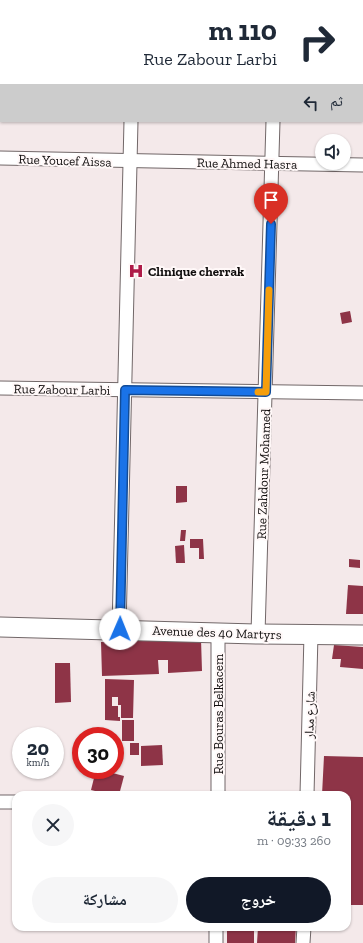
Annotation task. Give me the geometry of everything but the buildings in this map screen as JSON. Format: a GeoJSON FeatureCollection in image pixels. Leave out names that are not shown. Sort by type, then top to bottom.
{"type":"FeatureCollection","features":[{"type":"Feature","properties":{"kind":"main road","name":"Avenue des 40 Martyrs"},"geometry":{"type":"LineString","coordinates":[[0,627],[120,629],[258,634],[363,635]]}},
{"type":"Feature","properties":{"kind":"street"},"geometry":{"type":"LineString","coordinates":[[120,629],[131,122]]}},
{"type":"Feature","properties":{"kind":"street","name":"Rue Zahdour Mohamed"},"geometry":{"type":"LineString","coordinates":[[258,634],[273,122]]}},
{"type":"Feature","properties":{"kind":"street","name":"Rue Youcef Aissa"},"geometry":{"type":"LineString","coordinates":[[0,158],[130,161]]}},
{"type":"Feature","properties":{"kind":"street","name":"Rue Ahmed Hasra"},"geometry":{"type":"LineString","coordinates":[[130,161],[363,165]]}},
{"type":"Feature","properties":{"kind":"street","name":"Rue Zabour Larbi"},"geometry":{"type":"LineString","coordinates":[[0,388],[363,393]]}},
{"type":"Feature","properties":{"kind":"street","name":"Rue Bouras Belkacem"},"geometry":{"type":"LineString","coordinates":[[218,632],[218,791]]}},
{"type":"Feature","properties":{"kind":"street","name":"شارع مدار"},"geometry":{"type":"LineString","coordinates":[[307,791],[311,634]]}},
{"type":"Feature","properties":{"kind":"street"},"geometry":{"type":"LineString","coordinates":[[0,802],[12,802]]}},
{"type":"Feature","properties":{"kind":"street"},"geometry":{"type":"LineString","coordinates":[[216,931],[216,943]]}},
{"type":"Feature","properties":{"kind":"street"},"geometry":{"type":"LineString","coordinates":[[304,931],[304,943]]}},
{"type":"Feature","properties":{"kind":"slow traffic"},"geometry":{"type":"LineString","coordinates":[[258,392],[266,392],[269,290]]}},
{"type":"Feature","properties":{"kind":"place","name":"Clinique cherrak"},"geometry":{"type":"Point","coordinates":[136,271]}},
{"type":"Feature","properties":{"kind":"route"},"geometry":{"type":"LineString","coordinates":[[120,629],[125,390],[266,392],[271,224]]}}]}
